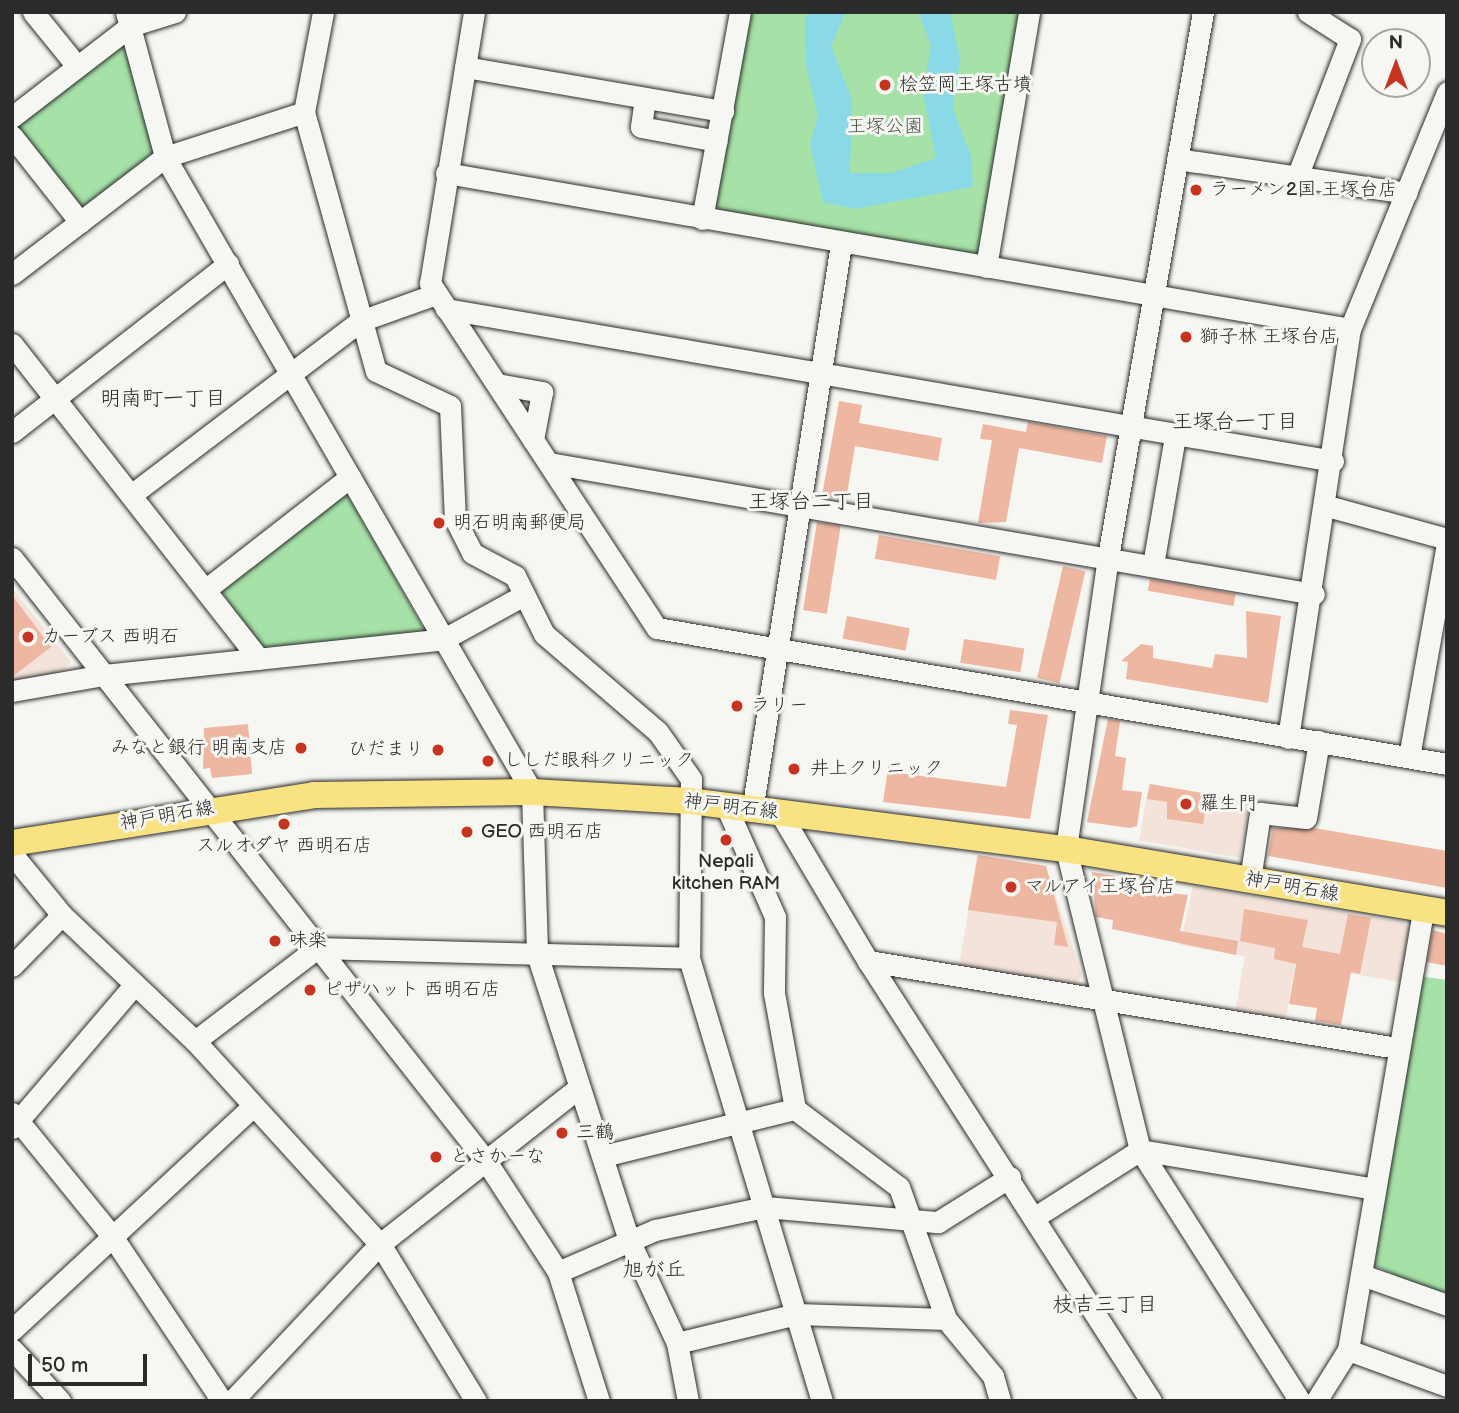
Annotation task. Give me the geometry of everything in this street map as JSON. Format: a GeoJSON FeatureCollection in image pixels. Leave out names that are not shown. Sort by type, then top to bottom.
{"type":"FeatureCollection","features":[{"type":"Feature","properties":{"kind":"main road","name":"神戸明石線"},"geometry":{"type":"LineString","coordinates":[[12,843],[212,808],[385,790],[532,792],[690,802],[1066,849],[1435,911]]}},
{"type":"Feature","properties":{"kind":"street"},"geometry":{"type":"LineString","coordinates":[[33,12],[76,65]]}},
{"type":"Feature","properties":{"kind":"street"},"geometry":{"type":"LineString","coordinates":[[12,117],[128,19],[175,12]]}},
{"type":"Feature","properties":{"kind":"street"},"geometry":{"type":"LineString","coordinates":[[323,12],[304,113],[376,371],[450,406],[455,519],[472,553],[515,576],[544,634],[658,732],[691,779],[689,958],[822,1401]]}},
{"type":"Feature","properties":{"kind":"street"},"geometry":{"type":"LineString","coordinates":[[474,12],[430,284],[657,628],[1086,704],[1447,764]]}},
{"type":"Feature","properties":{"kind":"street"},"geometry":{"type":"LineString","coordinates":[[702,219],[740,12]]}},
{"type":"Feature","properties":{"kind":"street"},"geometry":{"type":"LineString","coordinates":[[986,267],[1029,12]]}},
{"type":"Feature","properties":{"kind":"street"},"geometry":{"type":"LineString","coordinates":[[1297,177],[1350,39],[1308,12]]}},
{"type":"Feature","properties":{"kind":"street"},"geometry":{"type":"LineString","coordinates":[[1198,14],[1177,159],[1108,557],[1066,849],[1099,997],[1140,1150],[1300,1401]]}},
{"type":"Feature","properties":{"kind":"street"},"geometry":{"type":"LineString","coordinates":[[128,19],[165,157],[532,792],[537,954],[629,1240],[677,1343],[688,1401]]}},
{"type":"Feature","properties":{"kind":"street"},"geometry":{"type":"LineString","coordinates":[[465,67],[723,111]]}},
{"type":"Feature","properties":{"kind":"street"},"geometry":{"type":"LineString","coordinates":[[1288,738],[1314,594],[1350,329],[1447,92]]}},
{"type":"Feature","properties":{"kind":"street"},"geometry":{"type":"LineString","coordinates":[[645,98],[642,127],[717,141]]}},
{"type":"Feature","properties":{"kind":"street"},"geometry":{"type":"LineString","coordinates":[[12,274],[165,157],[304,113]]}},
{"type":"Feature","properties":{"kind":"street"},"geometry":{"type":"LineString","coordinates":[[12,136],[80,222]]}},
{"type":"Feature","properties":{"kind":"street"},"geometry":{"type":"LineString","coordinates":[[1177,159],[1406,193]]}},
{"type":"Feature","properties":{"kind":"street"},"geometry":{"type":"LineString","coordinates":[[446,173],[841,244],[1350,329]]}},
{"type":"Feature","properties":{"kind":"street"},"geometry":{"type":"LineString","coordinates":[[841,244],[817,374],[773,650],[739,810],[775,917],[774,993],[795,1109],[899,1187],[946,1319],[993,1376],[1000,1401]]}},
{"type":"Feature","properties":{"kind":"street"},"geometry":{"type":"LineString","coordinates":[[12,432],[228,264]]}},
{"type":"Feature","properties":{"kind":"street"},"geometry":{"type":"LineString","coordinates":[[131,495],[289,370],[360,320],[441,302],[817,374],[1333,461]]}},
{"type":"Feature","properties":{"kind":"street"},"geometry":{"type":"LineString","coordinates":[[12,344],[259,659]]}},
{"type":"Feature","properties":{"kind":"street"},"geometry":{"type":"LineString","coordinates":[[496,384],[542,392],[533,440]]}},
{"type":"Feature","properties":{"kind":"street"},"geometry":{"type":"LineString","coordinates":[[1153,565],[1175,436]]}},
{"type":"Feature","properties":{"kind":"street"},"geometry":{"type":"LineString","coordinates":[[549,463],[1314,594]]}},
{"type":"Feature","properties":{"kind":"street"},"geometry":{"type":"LineString","coordinates":[[205,590],[350,477]]}},
{"type":"Feature","properties":{"kind":"street"},"geometry":{"type":"LineString","coordinates":[[1326,506],[1447,541],[1409,757]]}},
{"type":"Feature","properties":{"kind":"street"},"geometry":{"type":"LineString","coordinates":[[12,558],[212,808],[317,948],[486,1161],[558,1272],[598,1401]]}},
{"type":"Feature","properties":{"kind":"street"},"geometry":{"type":"LineString","coordinates":[[12,691],[104,675],[444,639],[524,595]]}},
{"type":"Feature","properties":{"kind":"street"},"geometry":{"type":"LineString","coordinates":[[1250,880],[1260,813],[1306,818],[1319,741]]}},
{"type":"Feature","properties":{"kind":"street"},"geometry":{"type":"LineString","coordinates":[[780,813],[868,961],[1010,1177],[1151,1401]]}},
{"type":"Feature","properties":{"kind":"street"},"geometry":{"type":"LineString","coordinates":[[12,854],[62,915],[195,1041],[252,1107],[380,1244],[475,1401]]}},
{"type":"Feature","properties":{"kind":"street"},"geometry":{"type":"LineString","coordinates":[[1316,1401],[1348,1350],[1397,1048],[1435,911]]}},
{"type":"Feature","properties":{"kind":"street"},"geometry":{"type":"LineString","coordinates":[[12,966],[62,915]]}},
{"type":"Feature","properties":{"kind":"street"},"geometry":{"type":"LineString","coordinates":[[195,1041],[317,948],[689,958]]}},
{"type":"Feature","properties":{"kind":"street"},"geometry":{"type":"LineString","coordinates":[[868,961],[1397,1048]]}},
{"type":"Feature","properties":{"kind":"street"},"geometry":{"type":"LineString","coordinates":[[135,984],[14,1120],[112,1236],[222,1401]]}},
{"type":"Feature","properties":{"kind":"street"},"geometry":{"type":"LineString","coordinates":[[232,1401],[380,1244],[578,1088]]}},
{"type":"Feature","properties":{"kind":"street"},"geometry":{"type":"LineString","coordinates":[[12,1330],[252,1107]]}},
{"type":"Feature","properties":{"kind":"street"},"geometry":{"type":"LineString","coordinates":[[603,1156],[795,1109]]}},
{"type":"Feature","properties":{"kind":"street"},"geometry":{"type":"LineString","coordinates":[[1035,1217],[1140,1150],[1375,1189]]}},
{"type":"Feature","properties":{"kind":"street"},"geometry":{"type":"LineString","coordinates":[[558,1272],[629,1240],[765,1207],[910,1223],[939,1222],[1010,1177]]}},
{"type":"Feature","properties":{"kind":"street"},"geometry":{"type":"LineString","coordinates":[[1362,1275],[1447,1305]]}},
{"type":"Feature","properties":{"kind":"street"},"geometry":{"type":"LineString","coordinates":[[677,1343],[797,1314],[946,1319]]}},
{"type":"Feature","properties":{"kind":"street"},"geometry":{"type":"LineString","coordinates":[[12,1349],[60,1401]]}},
{"type":"Feature","properties":{"kind":"street"},"geometry":{"type":"LineString","coordinates":[[1348,1350],[1447,1386]]}},
{"type":"Feature","properties":{"kind":"shaded area"},"geometry":{"type":"Polygon","coordinates":[[[12,588],[71,662],[57,677],[12,685],[12,588]]]}},
{"type":"Feature","properties":{"kind":"shaded area"},"geometry":{"type":"Polygon","coordinates":[[[1149,784],[1249,802],[1240,858],[1139,840],[1149,784]]]}},
{"type":"Feature","properties":{"kind":"shaded area"},"geometry":{"type":"Polygon","coordinates":[[[977,855],[1046,866],[1082,976],[1075,985],[959,967],[977,855]]]}},
{"type":"Feature","properties":{"kind":"shaded area"},"geometry":{"type":"Polygon","coordinates":[[[1193,886],[1403,922],[1409,929],[1400,982],[1295,964],[1285,1023],[1235,1012],[1245,956],[1180,945],[1193,886]]]}},
{"type":"Feature","properties":{"kind":"green space","name":"王塚公園"},"geometry":{"type":"Polygon","coordinates":[[[748,12],[1023,12],[983,251],[971,258],[719,214],[715,201],[748,12]]]}},
{"type":"Feature","properties":{"kind":"green space"},"geometry":{"type":"Polygon","coordinates":[[[126,42],[156,148],[152,159],[83,210],[16,133],[16,125],[126,42]]]}},
{"type":"Feature","properties":{"kind":"green space"},"geometry":{"type":"Polygon","coordinates":[[[340,496],[349,497],[425,631],[267,651],[257,646],[220,588],[340,496]]]}},
{"type":"Feature","properties":{"kind":"green space"},"geometry":{"type":"Polygon","coordinates":[[[1418,976],[1447,980],[1447,1299],[1369,1263],[1418,976]]]}},
{"type":"Feature","properties":{"kind":"water"},"geometry":{"type":"Polygon","coordinates":[[[810,12],[846,12],[831,46],[852,100],[850,173],[891,173],[936,158],[923,94],[931,45],[918,12],[950,12],[960,59],[953,108],[971,156],[973,187],[855,209],[823,202],[810,144],[818,116],[806,65],[805,19],[810,12]]]}},
{"type":"Feature","properties":{"kind":"building"},"geometry":{"type":"Polygon","coordinates":[[[839,401],[862,405],[859,423],[942,438],[938,461],[855,446],[846,500],[822,496],[839,401]]]}},
{"type":"Feature","properties":{"kind":"building"},"geometry":{"type":"Polygon","coordinates":[[[1028,422],[1107,436],[1102,463],[1019,448],[1006,522],[978,523],[992,440],[980,439],[983,424],[1026,432],[1028,422]]]}},
{"type":"Feature","properties":{"kind":"building"},"geometry":{"type":"Polygon","coordinates":[[[817,522],[841,526],[827,614],[803,610],[817,522]]]}},
{"type":"Feature","properties":{"kind":"building"},"geometry":{"type":"Polygon","coordinates":[[[879,535],[1000,556],[996,580],[875,559],[879,535]]]}},
{"type":"Feature","properties":{"kind":"building"},"geometry":{"type":"Polygon","coordinates":[[[1063,566],[1085,571],[1060,683],[1037,678],[1063,566]]]}},
{"type":"Feature","properties":{"kind":"building"},"geometry":{"type":"Polygon","coordinates":[[[1150,579],[1236,594],[1234,606],[1148,591],[1150,579]]]}},
{"type":"Feature","properties":{"kind":"building"},"geometry":{"type":"Polygon","coordinates":[[[12,595],[51,647],[12,677],[12,595]]]}},
{"type":"Feature","properties":{"kind":"building"},"geometry":{"type":"Polygon","coordinates":[[[1246,611],[1281,616],[1268,703],[1126,679],[1128,662],[1121,661],[1141,644],[1153,646],[1153,658],[1212,668],[1215,654],[1247,658],[1246,611]]]}},
{"type":"Feature","properties":{"kind":"building"},"geometry":{"type":"Polygon","coordinates":[[[847,616],[910,628],[905,651],[843,639],[847,616]]]}},
{"type":"Feature","properties":{"kind":"building"},"geometry":{"type":"Polygon","coordinates":[[[964,639],[1024,649],[1020,672],[960,663],[964,639]]]}},
{"type":"Feature","properties":{"kind":"building"},"geometry":{"type":"Polygon","coordinates":[[[1010,710],[1048,715],[1030,819],[883,802],[889,762],[901,764],[899,773],[1006,787],[1017,725],[1008,724],[1010,710]]]}},
{"type":"Feature","properties":{"kind":"building"},"geometry":{"type":"Polygon","coordinates":[[[1108,719],[1120,721],[1115,756],[1126,758],[1122,790],[1142,792],[1137,826],[1130,828],[1087,822],[1108,719]]]}},
{"type":"Feature","properties":{"kind":"building"},"geometry":{"type":"Polygon","coordinates":[[[248,724],[252,774],[212,778],[210,768],[203,769],[204,728],[248,724]]]}},
{"type":"Feature","properties":{"kind":"building"},"geometry":{"type":"Polygon","coordinates":[[[1150,784],[1208,794],[1203,824],[1167,819],[1167,802],[1147,799],[1150,784]]]}},
{"type":"Feature","properties":{"kind":"building"},"geometry":{"type":"Polygon","coordinates":[[[1273,828],[1314,828],[1447,851],[1447,888],[1268,856],[1273,828]]]}},
{"type":"Feature","properties":{"kind":"building"},"geometry":{"type":"Polygon","coordinates":[[[978,855],[1046,866],[1068,947],[1054,945],[1057,922],[968,910],[978,855]]]}},
{"type":"Feature","properties":{"kind":"building"},"geometry":{"type":"Polygon","coordinates":[[[1092,872],[1117,876],[1115,887],[1188,895],[1180,931],[1238,941],[1236,955],[1112,929],[1113,920],[1096,917],[1092,872]]]}},
{"type":"Feature","properties":{"kind":"building"},"geometry":{"type":"Polygon","coordinates":[[[1244,909],[1308,920],[1302,947],[1340,954],[1348,914],[1371,918],[1360,974],[1351,972],[1341,1025],[1315,1021],[1317,1008],[1289,1004],[1296,964],[1274,959],[1275,948],[1240,941],[1244,909]]]}},
{"type":"Feature","properties":{"kind":"building"},"geometry":{"type":"Polygon","coordinates":[[[1433,930],[1447,934],[1447,966],[1427,962],[1433,930]]]}},
{"type":"Feature","properties":{"kind":"place","name":"桧笠岡王塚古墳"},"geometry":{"type":"Point","coordinates":[885,85]}},
{"type":"Feature","properties":{"kind":"place","name":"ラーメン2国 王塚台店"},"geometry":{"type":"Point","coordinates":[1196,190]}},
{"type":"Feature","properties":{"kind":"place","name":"獅子林 王塚台店"},"geometry":{"type":"Point","coordinates":[1186,337]}},
{"type":"Feature","properties":{"kind":"place","name":"明石明南郵便局"},"geometry":{"type":"Point","coordinates":[439,523]}},
{"type":"Feature","properties":{"kind":"place","name":"カーブス 西明石"},"geometry":{"type":"Point","coordinates":[28,637]}},
{"type":"Feature","properties":{"kind":"place","name":"ラリー"},"geometry":{"type":"Point","coordinates":[737,706]}},
{"type":"Feature","properties":{"kind":"place","name":"みなと銀行 明南支店"},"geometry":{"type":"Point","coordinates":[301,748]}},
{"type":"Feature","properties":{"kind":"place","name":"ひだまり"},"geometry":{"type":"Point","coordinates":[438,750]}},
{"type":"Feature","properties":{"kind":"place","name":"ししだ眼科クリニック"},"geometry":{"type":"Point","coordinates":[488,761]}},
{"type":"Feature","properties":{"kind":"place","name":"井上クリニック"},"geometry":{"type":"Point","coordinates":[794,769]}},
{"type":"Feature","properties":{"kind":"place","name":"羅生門"},"geometry":{"type":"Point","coordinates":[1186,804]}},
{"type":"Feature","properties":{"kind":"place","name":"スルオダヤ 西明石店"},"geometry":{"type":"Point","coordinates":[284,824]}},
{"type":"Feature","properties":{"kind":"place","name":"GEO 西明石店"},"geometry":{"type":"Point","coordinates":[467,832]}},
{"type":"Feature","properties":{"kind":"place","name":"Nepali kitchen RAM"},"geometry":{"type":"Point","coordinates":[726,840]}},
{"type":"Feature","properties":{"kind":"place","name":"マルアイ王塚台店"},"geometry":{"type":"Point","coordinates":[1011,887]}},
{"type":"Feature","properties":{"kind":"place","name":"味楽"},"geometry":{"type":"Point","coordinates":[275,941]}},
{"type":"Feature","properties":{"kind":"place","name":"ピザハット 西明石店"},"geometry":{"type":"Point","coordinates":[310,990]}},
{"type":"Feature","properties":{"kind":"place","name":"三鶴"},"geometry":{"type":"Point","coordinates":[562,1133]}},
{"type":"Feature","properties":{"kind":"place","name":"とさかーな"},"geometry":{"type":"Point","coordinates":[436,1157]}},
{"type":"Feature","properties":{"kind":"district","name":"明南町一丁目"},"geometry":{"type":"Point","coordinates":[163,399]}},
{"type":"Feature","properties":{"kind":"district","name":"王塚台一丁目"},"geometry":{"type":"Point","coordinates":[1235,422]}},
{"type":"Feature","properties":{"kind":"district","name":"王塚台二丁目"},"geometry":{"type":"Point","coordinates":[811,502]}},
{"type":"Feature","properties":{"kind":"district","name":"旭が丘"},"geometry":{"type":"Point","coordinates":[654,1270]}},
{"type":"Feature","properties":{"kind":"district","name":"枝吉三丁目"},"geometry":{"type":"Point","coordinates":[1105,1305]}}]}
